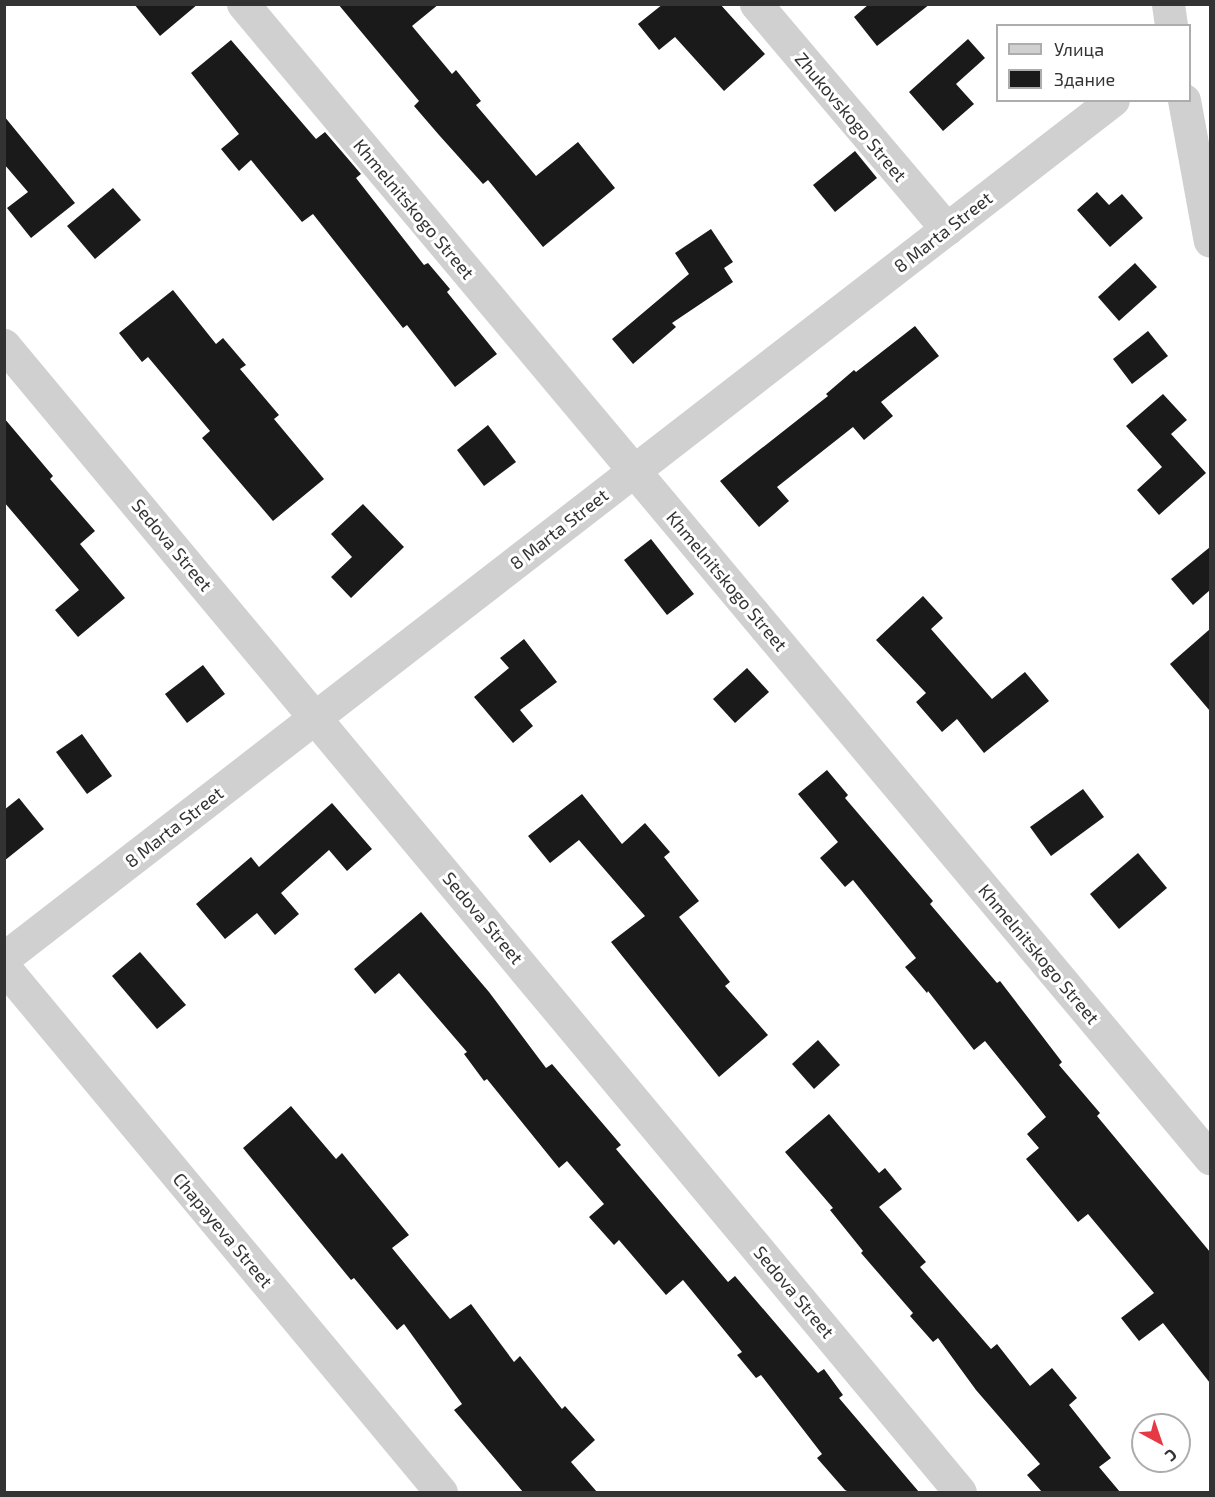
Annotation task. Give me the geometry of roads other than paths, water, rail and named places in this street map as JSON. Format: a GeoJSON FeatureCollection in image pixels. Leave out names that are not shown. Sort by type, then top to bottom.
{"type":"FeatureCollection","features":[{"type":"Feature","properties":{"kind":"street","name":"Khmelnitskogo Street"},"geometry":{"type":"LineString","coordinates":[[243,4],[1210,1158]]}},
{"type":"Feature","properties":{"kind":"street","name":"Zhukovskogo Street"},"geometry":{"type":"LineString","coordinates":[[756,4],[947,229]]}},
{"type":"Feature","properties":{"kind":"street"},"geometry":{"type":"LineString","coordinates":[[1168,4],[1171,24]]}},
{"type":"Feature","properties":{"kind":"street","name":"8 Marta Street"},"geometry":{"type":"LineString","coordinates":[[4,958],[1110,102]]}},
{"type":"Feature","properties":{"kind":"street"},"geometry":{"type":"LineString","coordinates":[[1184,102],[1210,242]]}},
{"type":"Feature","properties":{"kind":"street","name":"Sedova Street"},"geometry":{"type":"LineString","coordinates":[[4,345],[960,1492]]}},
{"type":"Feature","properties":{"kind":"street","name":"Chapayeva Street"},"geometry":{"type":"LineString","coordinates":[[4,967],[441,1492]]}}]}
